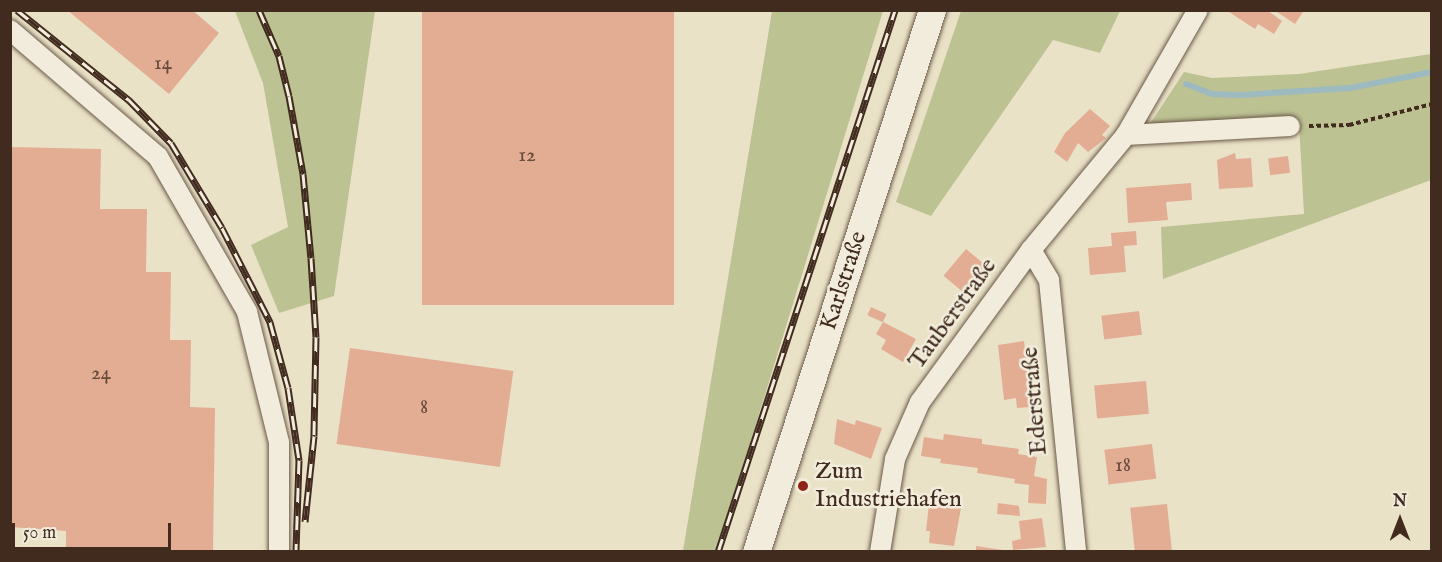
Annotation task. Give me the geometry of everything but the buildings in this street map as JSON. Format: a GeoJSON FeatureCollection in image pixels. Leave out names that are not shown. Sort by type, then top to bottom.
{"type":"FeatureCollection","features":[{"type":"Feature","properties":{"kind":"street","name":"Karlstraße"},"geometry":{"type":"LineString","coordinates":[[756,552],[932,10]]}},
{"type":"Feature","properties":{"kind":"street","name":"Tauberstraße"},"geometry":{"type":"LineString","coordinates":[[880,552],[894,459],[906,428],[920,402],[1031,250],[1126,135],[1198,10]]}},
{"type":"Feature","properties":{"kind":"street"},"geometry":{"type":"LineString","coordinates":[[10,30],[158,157],[248,312],[279,442],[279,552]]}},
{"type":"Feature","properties":{"kind":"street"},"geometry":{"type":"LineString","coordinates":[[1126,135],[1290,126]]}},
{"type":"Feature","properties":{"kind":"street","name":"Ederstraße"},"geometry":{"type":"LineString","coordinates":[[1031,250],[1049,280],[1076,552]]}},
{"type":"Feature","properties":{"kind":"path"},"geometry":{"type":"LineString","coordinates":[[1290,126],[1349,125],[1399,115],[1431,104]]}},
{"type":"Feature","properties":{"kind":"green space"},"geometry":{"type":"Polygon","coordinates":[[[235,11],[375,11],[334,296],[279,313],[251,245],[288,227],[263,83],[235,11]]]}},
{"type":"Feature","properties":{"kind":"green space"},"geometry":{"type":"Polygon","coordinates":[[[772,11],[883,11],[717,551],[683,551],[772,11]]]}},
{"type":"Feature","properties":{"kind":"green space"},"geometry":{"type":"Polygon","coordinates":[[[961,11],[1120,11],[1100,53],[1053,40],[931,216],[896,202],[961,11]]]}},
{"type":"Feature","properties":{"kind":"green space"},"geometry":{"type":"Polygon","coordinates":[[[1431,54],[1431,180],[1163,279],[1161,227],[1304,214],[1299,123],[1146,130],[1184,72],[1212,78],[1299,74],[1431,54]]]}},
{"type":"Feature","properties":{"kind":"waterway"},"geometry":{"type":"LineString","coordinates":[[1186,84],[1212,94],[1240,95],[1350,88],[1432,72]]}},
{"type":"Feature","properties":{"kind":"railway"},"geometry":{"type":"LineString","coordinates":[[17,10],[129,100],[171,143],[222,228],[270,322],[288,388],[299,460],[296,552]]}},
{"type":"Feature","properties":{"kind":"railway"},"geometry":{"type":"LineString","coordinates":[[259,10],[279,56],[289,96],[303,174],[311,258],[316,337],[314,436],[305,522]]}},
{"type":"Feature","properties":{"kind":"railway"},"geometry":{"type":"LineString","coordinates":[[718,552],[895,10]]}},
{"type":"Feature","properties":{"kind":"place","name":"Zum Industriehafen"},"geometry":{"type":"Point","coordinates":[803,486]}}]}
